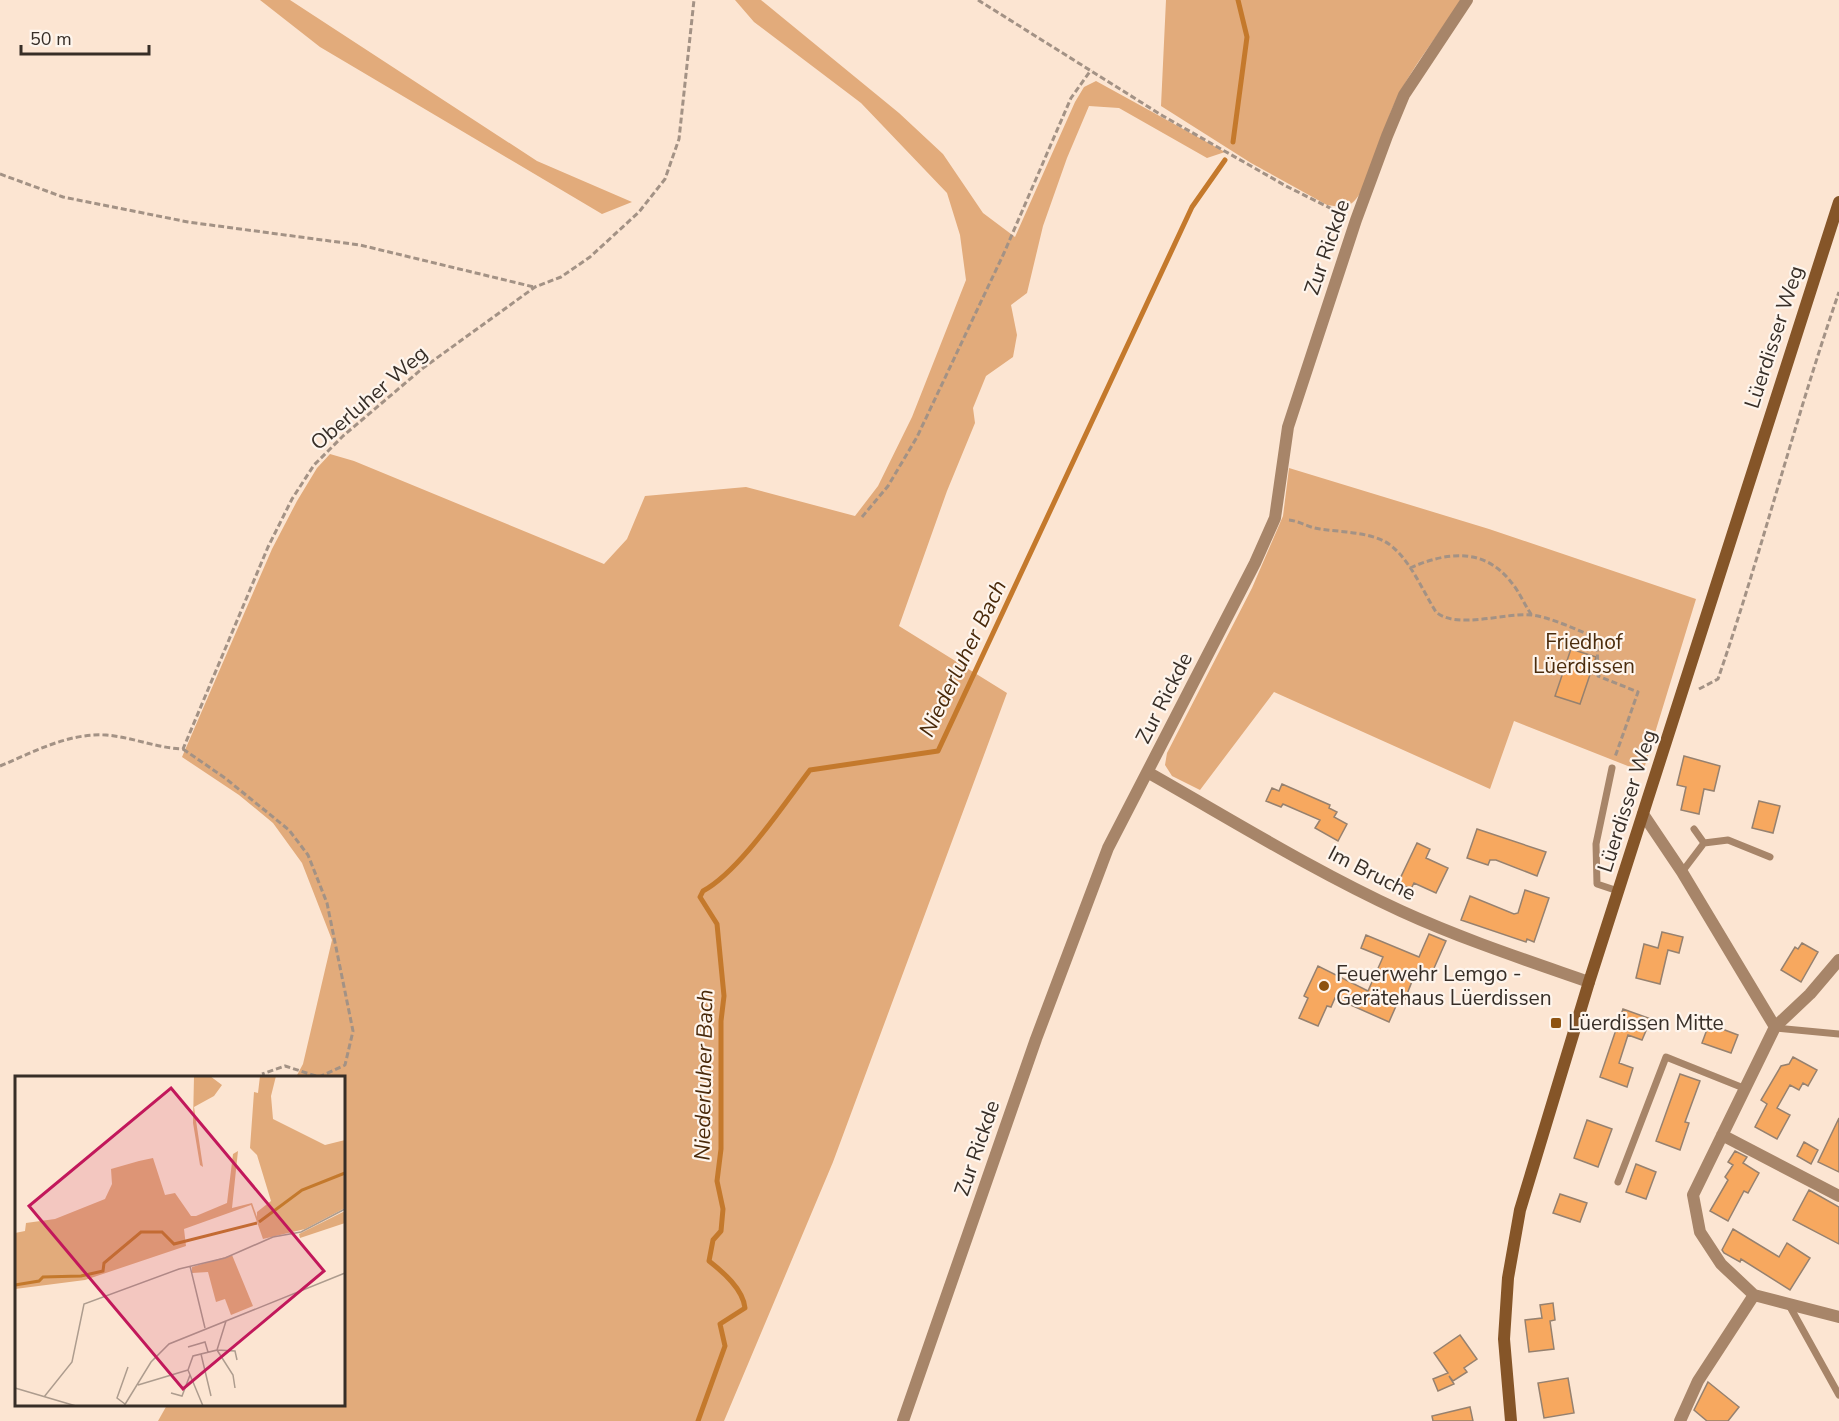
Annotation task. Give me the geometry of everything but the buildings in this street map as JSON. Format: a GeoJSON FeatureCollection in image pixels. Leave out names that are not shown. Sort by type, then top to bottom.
{"type":"FeatureCollection","features":[{"type":"Feature","properties":{"kind":"main road","name":"Lüerdisser Weg"},"geometry":{"type":"LineString","coordinates":[[1511,1421],[1504,1340],[1508,1278],[1520,1210],[1589,982],[1839,202]]}},
{"type":"Feature","properties":{"kind":"street","name":"Zur Rickde"},"geometry":{"type":"LineString","coordinates":[[903,1421],[1036,1039],[1108,848],[1149,773],[1255,563],[1275,518],[1288,427],[1356,220],[1404,95],[1467,0]]}},
{"type":"Feature","properties":{"kind":"street","name":"Im Bruche"},"geometry":{"type":"LineString","coordinates":[[1149,773],[1343,882],[1402,911],[1479,943],[1589,982]]}},
{"type":"Feature","properties":{"kind":"street"},"geometry":{"type":"LineString","coordinates":[[1643,814],[1682,872],[1775,1027]]}},
{"type":"Feature","properties":{"kind":"street"},"geometry":{"type":"LineString","coordinates":[[1839,960],[1810,994],[1775,1027],[1693,1195],[1700,1233],[1721,1264],[1754,1295],[1839,1317]]}},
{"type":"Feature","properties":{"kind":"street"},"geometry":{"type":"LineString","coordinates":[[1722,1135],[1839,1196]]}},
{"type":"Feature","properties":{"kind":"street"},"geometry":{"type":"LineString","coordinates":[[1680,1421],[1698,1381],[1754,1295]]}},
{"type":"Feature","properties":{"kind":"lane"},"geometry":{"type":"LineString","coordinates":[[1611,768],[1596,844],[1597,884],[1618,891]]}},
{"type":"Feature","properties":{"kind":"lane"},"geometry":{"type":"LineString","coordinates":[[1694,830],[1704,843]]}},
{"type":"Feature","properties":{"kind":"lane"},"geometry":{"type":"LineString","coordinates":[[1682,872],[1704,843],[1728,840],[1770,857]]}},
{"type":"Feature","properties":{"kind":"lane"},"geometry":{"type":"LineString","coordinates":[[1775,1027],[1839,1034]]}},
{"type":"Feature","properties":{"kind":"lane"},"geometry":{"type":"LineString","coordinates":[[1618,1182],[1666,1057],[1746,1089]]}},
{"type":"Feature","properties":{"kind":"lane"},"geometry":{"type":"LineString","coordinates":[[1788,1302],[1839,1395]]}},
{"type":"Feature","properties":{"kind":"path","name":"Oberluher Weg"},"geometry":{"type":"LineString","coordinates":[[183,749],[268,547],[292,499],[314,465],[423,368],[536,287],[561,277],[590,257],[639,212],[665,179],[679,139],[694,0]]}},
{"type":"Feature","properties":{"kind":"path"},"geometry":{"type":"LineString","coordinates":[[978,0],[1266,175],[1356,220]]}},
{"type":"Feature","properties":{"kind":"path"},"geometry":{"type":"LineString","coordinates":[[862,517],[888,486],[917,437],[1004,253],[1071,98],[1090,70]]}},
{"type":"Feature","properties":{"kind":"path"},"geometry":{"type":"LineString","coordinates":[[0,174],[63,197],[188,222],[360,245],[536,287]]}},
{"type":"Feature","properties":{"kind":"path"},"geometry":{"type":"LineString","coordinates":[[1679,701],[1718,678],[1738,619],[1810,374],[1839,292]]}},
{"type":"Feature","properties":{"kind":"path"},"geometry":{"type":"LineString","coordinates":[[1275,518],[1384,542],[1396,551],[1410,568],[1436,612],[1442,617],[1476,619],[1531,615],[1590,635],[1597,641],[1598,676],[1638,692],[1611,768]]}},
{"type":"Feature","properties":{"kind":"path"},"geometry":{"type":"LineString","coordinates":[[1410,568],[1434,557],[1465,556],[1486,559],[1511,581],[1531,615]]}},
{"type":"Feature","properties":{"kind":"path"},"geometry":{"type":"LineString","coordinates":[[0,766],[63,739],[106,735],[162,748],[183,749],[225,778],[289,830],[308,855],[327,903],[353,1031],[345,1065],[321,1076]]}},
{"type":"Feature","properties":{"kind":"path"},"geometry":{"type":"LineString","coordinates":[[262,1074],[285,1066],[316,1076]]}},
{"type":"Feature","properties":{"kind":"green space"},"geometry":{"type":"Polygon","coordinates":[[[260,0],[290,0],[537,161],[632,202],[602,214],[320,47],[260,0]]]}},
{"type":"Feature","properties":{"kind":"green space"},"geometry":{"type":"Polygon","coordinates":[[[735,0],[761,0],[899,113],[943,154],[983,213],[1015,237],[1075,102],[1084,87],[1096,81],[1225,152],[1207,158],[1119,108],[1089,106],[1067,158],[1043,226],[1027,293],[1011,305],[1017,335],[1013,357],[986,376],[973,408],[975,423],[947,491],[899,626],[1007,693],[833,1162],[724,1421],[158,1421],[166,1406],[345,1406],[345,1076],[297,1076],[303,1064],[332,940],[302,863],[273,823],[239,795],[182,757],[272,549],[317,468],[330,454],[354,461],[604,564],[627,539],[645,496],[746,487],[855,516],[878,486],[912,417],[966,280],[960,235],[947,193],[861,103],[754,22],[735,0]]]}},
{"type":"Feature","properties":{"kind":"green space"},"geometry":{"type":"Polygon","coordinates":[[[1166,0],[1461,0],[1415,67],[1399,95],[1362,191],[1350,204],[1339,207],[1327,205],[1251,163],[1161,106],[1166,0]]]}},
{"type":"Feature","properties":{"kind":"green space","name":"Friedhof Lüerdissen"},"geometry":{"type":"Polygon","coordinates":[[[1289,468],[1489,529],[1696,599],[1643,772],[1514,721],[1490,789],[1274,692],[1200,790],[1172,776],[1165,765],[1167,753],[1252,588],[1283,516],[1289,468]]]}},
{"type":"Feature","properties":{"kind":"waterway"},"geometry":{"type":"LineString","coordinates":[[1233,142],[1247,37],[1238,0]]}},
{"type":"Feature","properties":{"kind":"waterway","name":"Niederluher Bach"},"geometry":{"type":"LineString","coordinates":[[698,1421],[725,1346],[720,1324],[745,1308],[736,1288],[709,1261],[713,1240],[721,1231],[723,1209],[717,1181],[721,1149],[721,1021],[724,996],[717,924],[700,897],[703,891],[717,882],[746,853],[810,770],[938,751],[1192,207],[1225,160]]}},
{"type":"Feature","properties":{"kind":"place","name":"Feuerwehr Lemgo - Gerätehaus Lüerdissen"},"geometry":{"type":"Point","coordinates":[1324,986]}},
{"type":"Feature","properties":{"kind":"place","name":"Lüerdissen Mitte"},"geometry":{"type":"Point","coordinates":[1556,1023]}}]}
